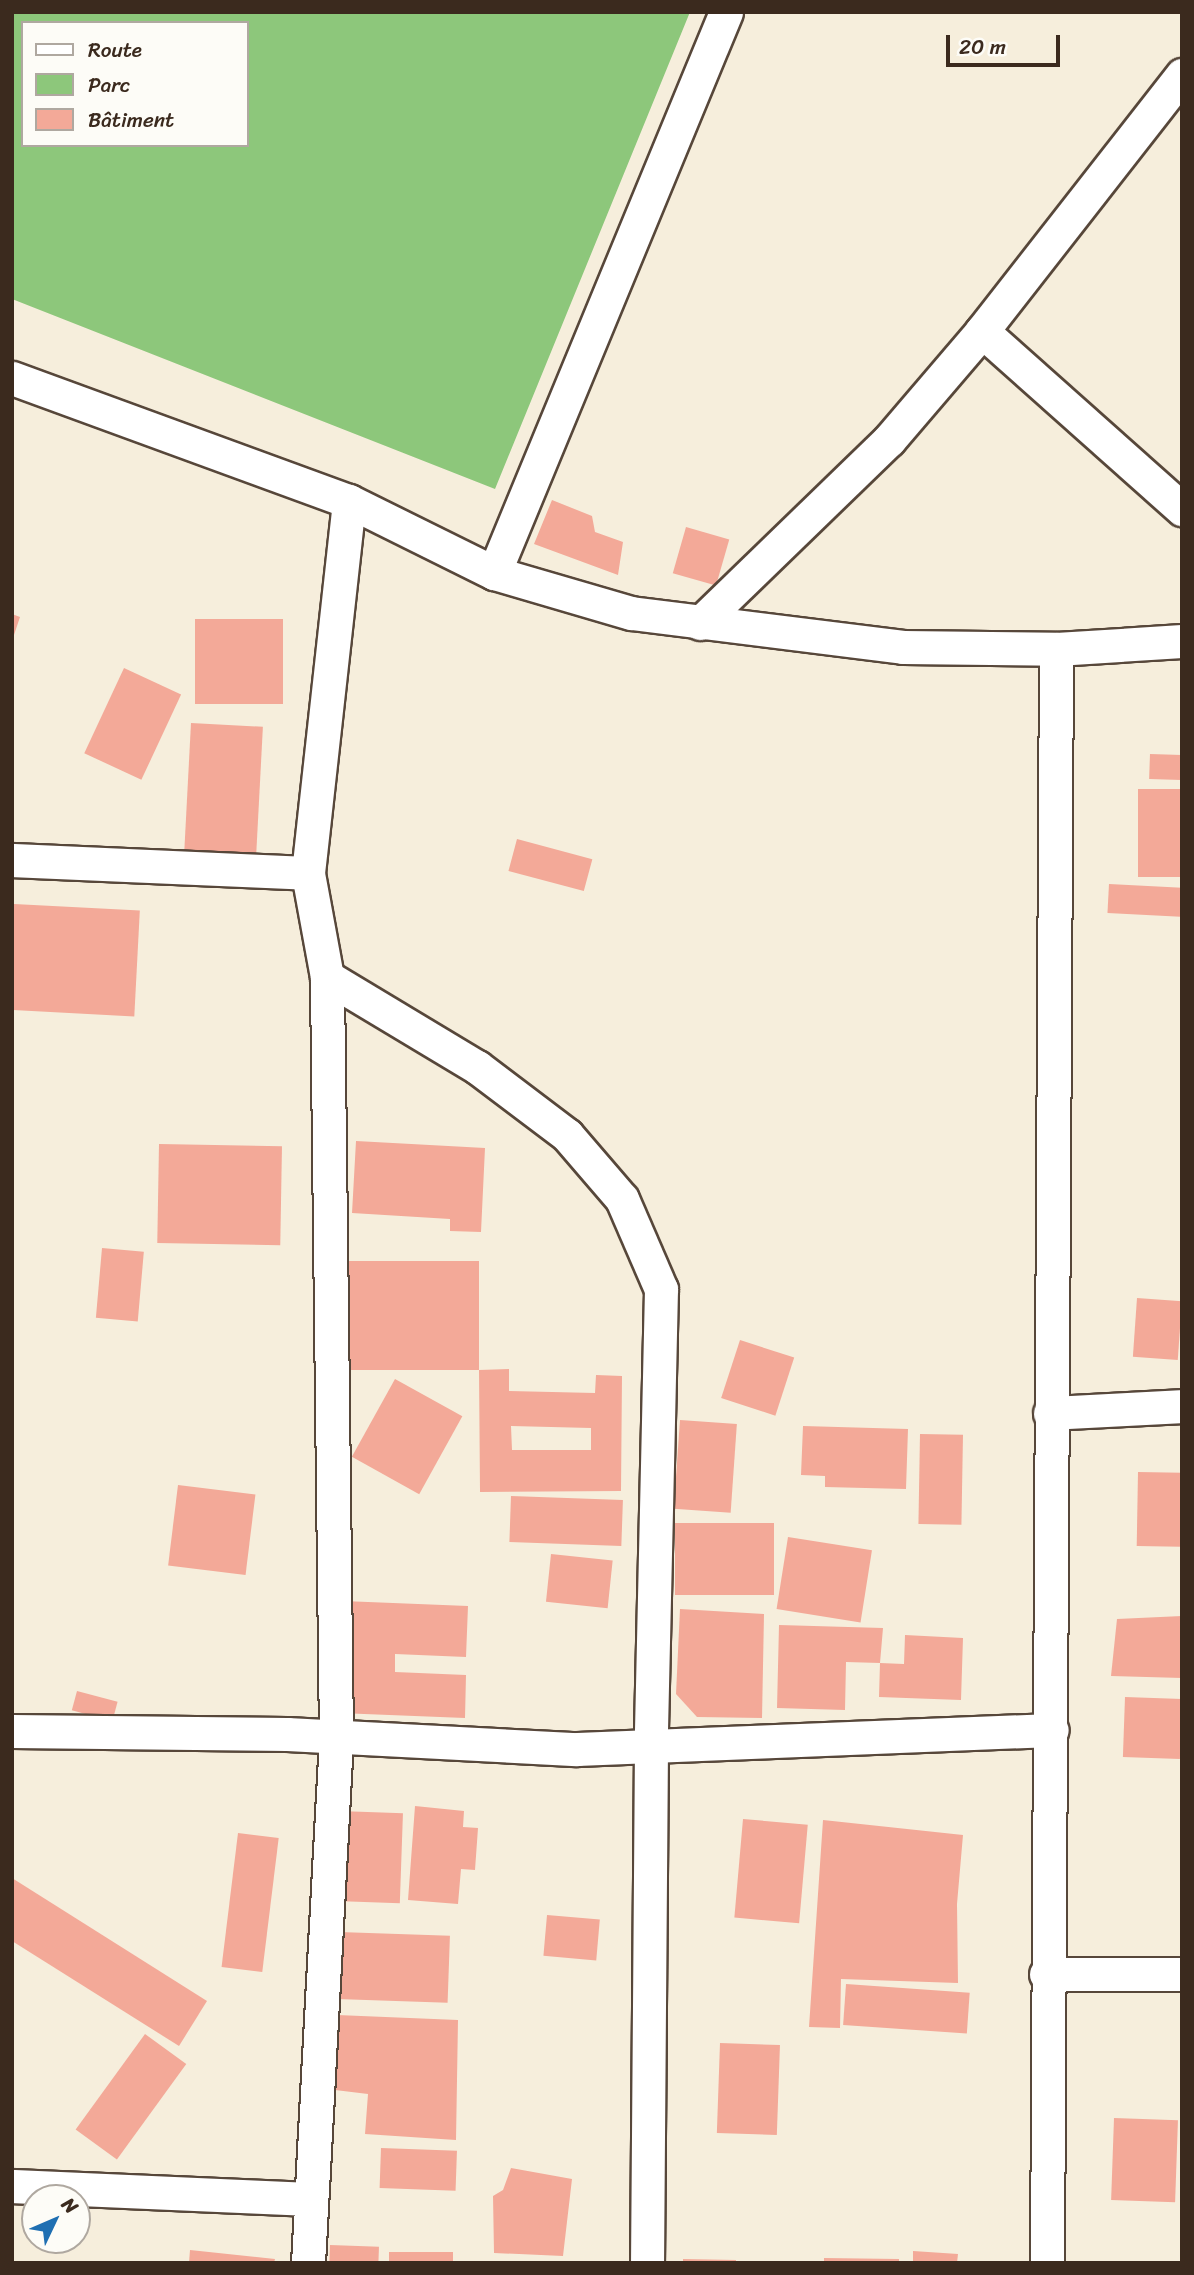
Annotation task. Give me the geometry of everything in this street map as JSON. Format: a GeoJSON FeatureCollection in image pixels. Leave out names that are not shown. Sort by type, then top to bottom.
{"type":"FeatureCollection","features":[{"type":"Feature","properties":{"kind":"street"},"geometry":{"type":"LineString","coordinates":[[494,573],[726,12]]}},
{"type":"Feature","properties":{"kind":"street"},"geometry":{"type":"LineString","coordinates":[[700,623],[889,440],[982,331],[1182,75]]}},
{"type":"Feature","properties":{"kind":"street"},"geometry":{"type":"LineString","coordinates":[[982,331],[1182,509]]}},
{"type":"Feature","properties":{"kind":"street"},"geometry":{"type":"LineString","coordinates":[[12,378],[349,501],[494,573],[631,613],[902,647],[1056,649],[1182,641]]}},
{"type":"Feature","properties":{"kind":"street"},"geometry":{"type":"LineString","coordinates":[[308,2263],[336,1739],[327,977],[308,873],[349,501]]}},
{"type":"Feature","properties":{"kind":"street"},"geometry":{"type":"LineString","coordinates":[[1047,2263],[1046,1974],[1052,1730],[1050,1413],[1056,649]]}},
{"type":"Feature","properties":{"kind":"street"},"geometry":{"type":"LineString","coordinates":[[12,860],[308,873]]}},
{"type":"Feature","properties":{"kind":"street"},"geometry":{"type":"LineString","coordinates":[[327,977],[477,1067],[567,1135],[622,1199],[662,1289],[651,1746],[647,2263]]}},
{"type":"Feature","properties":{"kind":"street"},"geometry":{"type":"LineString","coordinates":[[1050,1413],[1182,1406]]}},
{"type":"Feature","properties":{"kind":"street"},"geometry":{"type":"LineString","coordinates":[[12,1731],[287,1734],[336,1739],[577,1749],[1052,1730]]}},
{"type":"Feature","properties":{"kind":"street"},"geometry":{"type":"LineString","coordinates":[[1046,1974],[1182,1974]]}},
{"type":"Feature","properties":{"kind":"street"},"geometry":{"type":"LineString","coordinates":[[12,2186],[311,2199]]}},
{"type":"Feature","properties":{"kind":"green space"},"geometry":{"type":"Polygon","coordinates":[[[12,12],[690,12],[495,489],[12,299],[12,12]]]}},
{"type":"Feature","properties":{"kind":"building"},"geometry":{"type":"Polygon","coordinates":[[[552,500],[592,516],[595,532],[623,542],[618,575],[534,544],[552,500]]]}},
{"type":"Feature","properties":{"kind":"building"},"geometry":{"type":"Polygon","coordinates":[[[686,527],[729,539],[716,586],[673,573],[686,527]]]}},
{"type":"Feature","properties":{"kind":"building"},"geometry":{"type":"Polygon","coordinates":[[[12,614],[20,617],[13,638],[12,638],[12,614]]]}},
{"type":"Feature","properties":{"kind":"building"},"geometry":{"type":"Polygon","coordinates":[[[195,619],[283,619],[283,704],[195,704],[195,619]]]}},
{"type":"Feature","properties":{"kind":"building"},"geometry":{"type":"Polygon","coordinates":[[[124,668],[181,695],[141,780],[84,753],[124,668]]]}},
{"type":"Feature","properties":{"kind":"building"},"geometry":{"type":"Polygon","coordinates":[[[191,723],[263,727],[256,860],[184,856],[191,723]]]}},
{"type":"Feature","properties":{"kind":"building"},"geometry":{"type":"Polygon","coordinates":[[[1150,754],[1182,755],[1181,780],[1149,779],[1150,754]]]}},
{"type":"Feature","properties":{"kind":"building"},"geometry":{"type":"Polygon","coordinates":[[[1138,789],[1182,789],[1182,877],[1138,877],[1138,789]]]}},
{"type":"Feature","properties":{"kind":"building"},"geometry":{"type":"Polygon","coordinates":[[[517,839],[592,859],[584,891],[508,871],[517,839]]]}},
{"type":"Feature","properties":{"kind":"building"},"geometry":{"type":"Polygon","coordinates":[[[1109,884],[1182,888],[1180,917],[1107,913],[1109,884]]]}},
{"type":"Feature","properties":{"kind":"building"},"geometry":{"type":"Polygon","coordinates":[[[14,904],[140,911],[134,1016],[12,1010],[14,904]]]}},
{"type":"Feature","properties":{"kind":"building"},"geometry":{"type":"Polygon","coordinates":[[[356,1141],[485,1148],[481,1232],[450,1231],[450,1219],[352,1213],[356,1141]]]}},
{"type":"Feature","properties":{"kind":"building"},"geometry":{"type":"Polygon","coordinates":[[[159,1144],[282,1146],[280,1245],[157,1243],[159,1144]]]}},
{"type":"Feature","properties":{"kind":"building"},"geometry":{"type":"Polygon","coordinates":[[[102,1248],[144,1252],[138,1321],[96,1318],[102,1248]]]}},
{"type":"Feature","properties":{"kind":"building"},"geometry":{"type":"Polygon","coordinates":[[[341,1261],[479,1261],[479,1370],[341,1370],[341,1261]]]}},
{"type":"Feature","properties":{"kind":"building"},"geometry":{"type":"Polygon","coordinates":[[[1137,1298],[1182,1301],[1178,1360],[1133,1357],[1137,1298]]]}},
{"type":"Feature","properties":{"kind":"building"},"geometry":{"type":"Polygon","coordinates":[[[740,1340],[794,1358],[775,1416],[721,1398],[740,1340]]]}},
{"type":"Feature","properties":{"kind":"building"},"geometry":{"type":"Polygon","coordinates":[[[509,1369],[509,1391],[595,1393],[596,1375],[622,1376],[621,1491],[480,1492],[479,1370],[509,1369]],[[511,1426],[512,1450],[591,1450],[591,1428],[511,1426]]]}},
{"type":"Feature","properties":{"kind":"building"},"geometry":{"type":"Polygon","coordinates":[[[395,1379],[462,1416],[419,1494],[352,1457],[395,1379]]]}},
{"type":"Feature","properties":{"kind":"building"},"geometry":{"type":"Polygon","coordinates":[[[680,1420],[737,1424],[731,1513],[674,1509],[680,1420]]]}},
{"type":"Feature","properties":{"kind":"building"},"geometry":{"type":"Polygon","coordinates":[[[803,1426],[908,1429],[906,1489],[825,1487],[825,1476],[801,1475],[803,1426]]]}},
{"type":"Feature","properties":{"kind":"building"},"geometry":{"type":"Polygon","coordinates":[[[920,1434],[963,1435],[961,1525],[918,1524],[920,1434]]]}},
{"type":"Feature","properties":{"kind":"building"},"geometry":{"type":"Polygon","coordinates":[[[1138,1472],[1182,1473],[1181,1547],[1137,1546],[1138,1472]]]}},
{"type":"Feature","properties":{"kind":"building"},"geometry":{"type":"Polygon","coordinates":[[[178,1485],[255,1495],[246,1575],[168,1565],[178,1485]]]}},
{"type":"Feature","properties":{"kind":"building"},"geometry":{"type":"Polygon","coordinates":[[[511,1496],[623,1500],[621,1546],[509,1542],[511,1496]]]}},
{"type":"Feature","properties":{"kind":"building"},"geometry":{"type":"Polygon","coordinates":[[[675,1523],[774,1523],[774,1595],[675,1595],[675,1523]]]}},
{"type":"Feature","properties":{"kind":"building"},"geometry":{"type":"Polygon","coordinates":[[[788,1537],[872,1550],[861,1622],[777,1609],[788,1537]]]}},
{"type":"Feature","properties":{"kind":"building"},"geometry":{"type":"Polygon","coordinates":[[[551,1554],[613,1560],[608,1608],[546,1602],[551,1554]]]}},
{"type":"Feature","properties":{"kind":"building"},"geometry":{"type":"Polygon","coordinates":[[[343,1601],[468,1606],[466,1657],[395,1654],[395,1672],[466,1675],[465,1718],[339,1713],[343,1601]]]}},
{"type":"Feature","properties":{"kind":"building"},"geometry":{"type":"Polygon","coordinates":[[[680,1609],[764,1614],[762,1718],[697,1717],[676,1694],[680,1609]]]}},
{"type":"Feature","properties":{"kind":"building"},"geometry":{"type":"Polygon","coordinates":[[[1182,1616],[1182,1678],[1111,1676],[1117,1619],[1182,1616]]]}},
{"type":"Feature","properties":{"kind":"building"},"geometry":{"type":"Polygon","coordinates":[[[779,1625],[883,1628],[880,1663],[846,1662],[845,1710],[777,1708],[779,1625]]]}},
{"type":"Feature","properties":{"kind":"building"},"geometry":{"type":"Polygon","coordinates":[[[905,1635],[963,1638],[961,1700],[879,1697],[880,1663],[904,1664],[905,1635]]]}},
{"type":"Feature","properties":{"kind":"building"},"geometry":{"type":"Polygon","coordinates":[[[77,1691],[118,1702],[112,1721],[72,1710],[77,1691]]]}},
{"type":"Feature","properties":{"kind":"building"},"geometry":{"type":"Polygon","coordinates":[[[1125,1697],[1182,1699],[1180,1759],[1123,1757],[1125,1697]]]}},
{"type":"Feature","properties":{"kind":"building"},"geometry":{"type":"Polygon","coordinates":[[[415,1806],[464,1811],[463,1827],[478,1828],[475,1870],[461,1869],[458,1904],[408,1900],[415,1806]]]}},
{"type":"Feature","properties":{"kind":"building"},"geometry":{"type":"Polygon","coordinates":[[[339,1811],[403,1813],[400,1903],[336,1901],[339,1811]]]}},
{"type":"Feature","properties":{"kind":"building"},"geometry":{"type":"Polygon","coordinates":[[[743,1819],[808,1825],[799,1923],[734,1918],[743,1819]]]}},
{"type":"Feature","properties":{"kind":"building"},"geometry":{"type":"Polygon","coordinates":[[[823,1820],[963,1835],[957,1904],[958,1983],[841,1979],[840,2028],[809,2027],[823,1820]]]}},
{"type":"Feature","properties":{"kind":"building"},"geometry":{"type":"Polygon","coordinates":[[[238,1833],[279,1838],[262,1972],[222,1967],[238,1833]]]}},
{"type":"Feature","properties":{"kind":"building"},"geometry":{"type":"Polygon","coordinates":[[[12,1878],[207,2001],[179,2046],[12,1941],[12,1878]]]}},
{"type":"Feature","properties":{"kind":"building"},"geometry":{"type":"Polygon","coordinates":[[[547,1915],[600,1920],[596,1960],[543,1956],[547,1915]]]}},
{"type":"Feature","properties":{"kind":"building"},"geometry":{"type":"Polygon","coordinates":[[[339,1932],[450,1936],[448,2003],[337,1999],[339,1932]]]}},
{"type":"Feature","properties":{"kind":"building"},"geometry":{"type":"Polygon","coordinates":[[[846,1984],[970,1993],[967,2034],[843,2025],[846,1984]]]}},
{"type":"Feature","properties":{"kind":"building"},"geometry":{"type":"Polygon","coordinates":[[[337,2015],[458,2020],[456,2140],[365,2134],[368,2094],[335,2090],[337,2015]]]}},
{"type":"Feature","properties":{"kind":"building"},"geometry":{"type":"Polygon","coordinates":[[[145,2034],[186,2064],[117,2159],[76,2129],[145,2034]]]}},
{"type":"Feature","properties":{"kind":"building"},"geometry":{"type":"Polygon","coordinates":[[[720,2043],[780,2045],[777,2135],[717,2133],[720,2043]]]}},
{"type":"Feature","properties":{"kind":"building"},"geometry":{"type":"Polygon","coordinates":[[[1114,2118],[1178,2120],[1175,2202],[1111,2200],[1114,2118]]]}},
{"type":"Feature","properties":{"kind":"building"},"geometry":{"type":"Polygon","coordinates":[[[381,2148],[457,2151],[456,2191],[380,2188],[381,2148]]]}},
{"type":"Feature","properties":{"kind":"building"},"geometry":{"type":"Polygon","coordinates":[[[511,2168],[572,2179],[563,2256],[494,2253],[493,2196],[503,2190],[511,2168]]]}},
{"type":"Feature","properties":{"kind":"building"},"geometry":{"type":"Polygon","coordinates":[[[330,2245],[379,2247],[378,2263],[329,2263],[330,2245]]]}},
{"type":"Feature","properties":{"kind":"building"},"geometry":{"type":"Polygon","coordinates":[[[190,2250],[275,2259],[274,2263],[189,2263],[190,2250]]]}},
{"type":"Feature","properties":{"kind":"building"},"geometry":{"type":"Polygon","coordinates":[[[913,2251],[958,2254],[957,2263],[913,2263],[913,2251]]]}},
{"type":"Feature","properties":{"kind":"building"},"geometry":{"type":"Polygon","coordinates":[[[389,2252],[453,2252],[453,2263],[389,2263],[389,2252]]]}},
{"type":"Feature","properties":{"kind":"building"},"geometry":{"type":"Polygon","coordinates":[[[824,2258],[899,2259],[899,2263],[824,2263],[824,2258]]]}},
{"type":"Feature","properties":{"kind":"building"},"geometry":{"type":"Polygon","coordinates":[[[683,2259],[736,2260],[736,2263],[683,2263],[683,2259]]]}}]}
